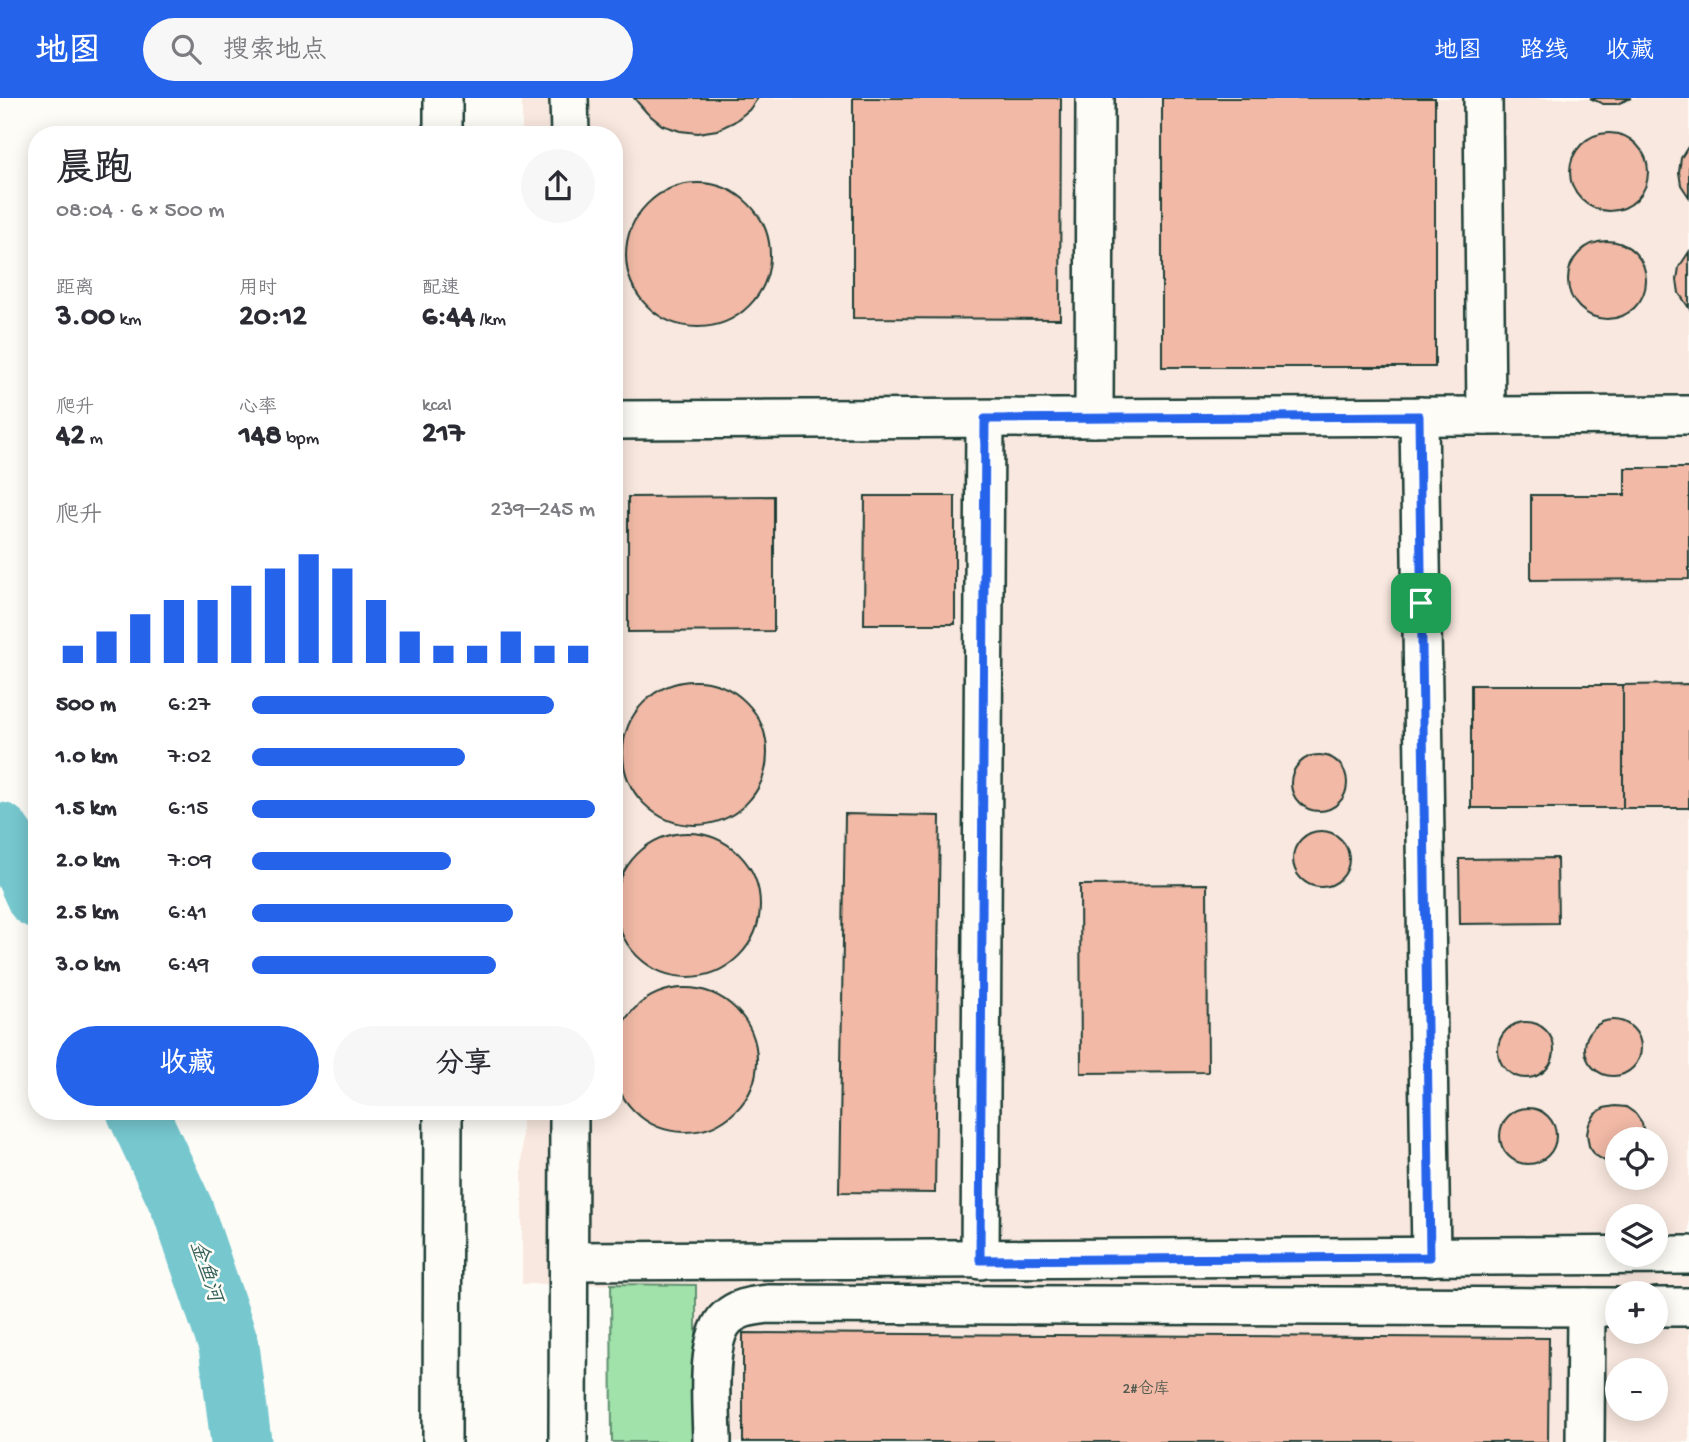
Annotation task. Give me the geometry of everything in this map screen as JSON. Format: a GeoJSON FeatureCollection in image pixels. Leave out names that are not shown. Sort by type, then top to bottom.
{"type":"FeatureCollection","features":[{"type":"Feature","properties":{"kind":"street"},"geometry":{"type":"LineString","coordinates":[[443,98],[443,126]]}},
{"type":"Feature","properties":{"kind":"street"},"geometry":{"type":"LineString","coordinates":[[569,98],[570,126]]}},
{"type":"Feature","properties":{"kind":"street"},"geometry":{"type":"LineString","coordinates":[[1094,418],[1095,98]]}},
{"type":"Feature","properties":{"kind":"street"},"geometry":{"type":"LineString","coordinates":[[1483,98],[1486,416]]}},
{"type":"Feature","properties":{"kind":"street"},"geometry":{"type":"LineString","coordinates":[[623,420],[1689,415]]}},
{"type":"Feature","properties":{"kind":"street"},"geometry":{"type":"LineString","coordinates":[[1419,416],[1430,1257]]}},
{"type":"Feature","properties":{"kind":"street"},"geometry":{"type":"LineString","coordinates":[[980,1260],[985,419]]}},
{"type":"Feature","properties":{"kind":"street"},"geometry":{"type":"LineString","coordinates":[[442,1442],[443,1120]]}},
{"type":"Feature","properties":{"kind":"street"},"geometry":{"type":"LineString","coordinates":[[568,1442],[569,1120]]}},
{"type":"Feature","properties":{"kind":"street"},"geometry":{"type":"LineString","coordinates":[[569,1261],[1689,1255]]}},
{"type":"Feature","properties":{"kind":"street"},"geometry":{"type":"LineString","coordinates":[[712,1442],[712,1353],[718,1332],[726,1318],[741,1308],[768,1304],[1601,1307],[1585,1442]]}},
{"type":"Feature","properties":{"kind":"street"},"geometry":{"type":"LineString","coordinates":[[1668,1307],[1689,1307]]}},
{"type":"Feature","properties":{"kind":"shaded area"},"geometry":{"type":"Polygon","coordinates":[[[522,98],[1689,98],[1689,1442],[696,1442],[696,1285],[522,1284],[522,1120],[623,1120],[623,126],[522,126],[522,98]]]}},
{"type":"Feature","properties":{"kind":"green space"},"geometry":{"type":"Polygon","coordinates":[[[611,1284],[696,1285],[696,1442],[612,1442],[611,1284]]]}},
{"type":"Feature","properties":{"kind":"building"},"geometry":{"type":"Polygon","coordinates":[[[634,98],[758,98],[749,110],[734,122],[717,130],[698,133],[662,125],[634,98]]]}},
{"type":"Feature","properties":{"kind":"building"},"geometry":{"type":"Polygon","coordinates":[[[853,98],[1061,98],[1060,319],[853,318],[853,98]]]}},
{"type":"Feature","properties":{"kind":"building"},"geometry":{"type":"Polygon","coordinates":[[[1162,98],[1435,98],[1435,367],[1162,367],[1162,98]]]}},
{"type":"Feature","properties":{"kind":"building"},"geometry":{"type":"Polygon","coordinates":[[[1590,98],[1631,98],[1617,104],[1603,104],[1590,98]]]}},
{"type":"Feature","properties":{"kind":"building"},"geometry":{"type":"Polygon","coordinates":[[[1609,133],[1624,136],[1636,145],[1645,157],[1648,172],[1645,187],[1636,199],[1624,208],[1609,211],[1594,208],[1582,199],[1573,187],[1570,172],[1573,157],[1582,145],[1594,136],[1609,133]]]}},
{"type":"Feature","properties":{"kind":"building"},"geometry":{"type":"Polygon","coordinates":[[[1689,146],[1689,197],[1681,185],[1679,172],[1681,158],[1689,146]]]}},
{"type":"Feature","properties":{"kind":"building"},"geometry":{"type":"Polygon","coordinates":[[[698,183],[725,189],[749,204],[764,228],[770,255],[764,282],[749,306],[725,321],[698,327],[671,321],[647,306],[632,282],[626,255],[632,228],[647,204],[671,189],[698,183]]]}},
{"type":"Feature","properties":{"kind":"building"},"geometry":{"type":"Polygon","coordinates":[[[1607,241],[1622,244],[1634,253],[1643,265],[1646,280],[1643,295],[1634,307],[1622,316],[1607,319],[1592,316],[1580,307],[1571,295],[1568,280],[1571,265],[1580,253],[1592,244],[1607,241]]]}},
{"type":"Feature","properties":{"kind":"building"},"geometry":{"type":"Polygon","coordinates":[[[1689,252],[1689,308],[1679,293],[1677,280],[1679,267],[1689,252]]]}},
{"type":"Feature","properties":{"kind":"building"},"geometry":{"type":"Polygon","coordinates":[[[1625,468],[1689,468],[1689,579],[1531,580],[1531,495],[1625,495],[1625,468]]]}},
{"type":"Feature","properties":{"kind":"building"},"geometry":{"type":"Polygon","coordinates":[[[774,496],[774,631],[628,632],[628,497],[774,496]]]}},
{"type":"Feature","properties":{"kind":"building"},"geometry":{"type":"Polygon","coordinates":[[[865,496],[955,496],[955,624],[864,624],[865,496]]]}},
{"type":"Feature","properties":{"kind":"building"},"geometry":{"type":"Polygon","coordinates":[[[695,681],[722,687],[746,702],[761,726],[767,753],[761,780],[746,804],[722,819],[695,825],[668,819],[644,804],[629,780],[623,753],[629,726],[644,702],[668,687],[695,681]]]}},
{"type":"Feature","properties":{"kind":"building"},"geometry":{"type":"Polygon","coordinates":[[[1689,684],[1689,808],[1623,808],[1623,685],[1689,684]]]}},
{"type":"Feature","properties":{"kind":"building"},"geometry":{"type":"Polygon","coordinates":[[[1471,685],[1623,685],[1623,808],[1471,808],[1471,685]]]}},
{"type":"Feature","properties":{"kind":"building"},"geometry":{"type":"Polygon","coordinates":[[[1313,755],[1325,755],[1335,759],[1343,767],[1347,783],[1343,799],[1335,807],[1325,811],[1313,811],[1303,807],[1295,799],[1291,789],[1291,777],[1295,767],[1303,759],[1313,755]]]}},
{"type":"Feature","properties":{"kind":"building"},"geometry":{"type":"Polygon","coordinates":[[[845,814],[940,816],[935,1193],[839,1192],[845,814]]]}},
{"type":"Feature","properties":{"kind":"building"},"geometry":{"type":"Polygon","coordinates":[[[1315,831],[1327,831],[1337,835],[1345,843],[1349,859],[1345,875],[1337,883],[1327,887],[1315,887],[1305,883],[1297,875],[1293,865],[1293,853],[1297,843],[1305,835],[1315,831]]]}},
{"type":"Feature","properties":{"kind":"building"},"geometry":{"type":"Polygon","coordinates":[[[688,833],[702,835],[728,845],[748,865],[758,891],[758,919],[748,945],[728,965],[715,971],[688,977],[661,971],[637,956],[623,934],[623,876],[637,854],[661,839],[688,833]]]}},
{"type":"Feature","properties":{"kind":"building"},"geometry":{"type":"Polygon","coordinates":[[[1557,858],[1558,923],[1460,924],[1459,859],[1557,858]]]}},
{"type":"Feature","properties":{"kind":"building"},"geometry":{"type":"Polygon","coordinates":[[[1207,884],[1208,1072],[1081,1073],[1080,885],[1207,884]]]}},
{"type":"Feature","properties":{"kind":"building"},"geometry":{"type":"Polygon","coordinates":[[[685,988],[699,990],[725,1000],[745,1020],[755,1046],[755,1074],[745,1100],[725,1120],[712,1126],[685,1132],[658,1126],[634,1111],[623,1096],[623,1024],[634,1009],[658,994],[685,988]]]}},
{"type":"Feature","properties":{"kind":"building"},"geometry":{"type":"Polygon","coordinates":[[[1607,1020],[1619,1020],[1629,1024],[1637,1032],[1641,1048],[1637,1064],[1629,1072],[1619,1076],[1607,1076],[1597,1072],[1589,1064],[1585,1054],[1585,1042],[1589,1032],[1597,1024],[1607,1020]]]}},
{"type":"Feature","properties":{"kind":"building"},"geometry":{"type":"Polygon","coordinates":[[[1520,1022],[1532,1022],[1542,1026],[1550,1034],[1554,1050],[1550,1066],[1542,1074],[1532,1078],[1520,1078],[1510,1074],[1502,1066],[1498,1056],[1498,1044],[1502,1034],[1510,1026],[1520,1022]]]}},
{"type":"Feature","properties":{"kind":"building"},"geometry":{"type":"Polygon","coordinates":[[[1626,1107],[1636,1114],[1643,1127],[1605,1127],[1605,1161],[1595,1155],[1589,1146],[1587,1134],[1595,1114],[1604,1108],[1626,1107]]]}},
{"type":"Feature","properties":{"kind":"building"},"geometry":{"type":"Polygon","coordinates":[[[1522,1108],[1534,1108],[1544,1112],[1552,1120],[1556,1136],[1552,1152],[1544,1160],[1534,1164],[1522,1164],[1512,1160],[1504,1152],[1500,1142],[1500,1130],[1504,1120],[1512,1112],[1522,1108]]]}},
{"type":"Feature","properties":{"kind":"building"},"geometry":{"type":"Polygon","coordinates":[[[743,1333],[1549,1338],[1548,1442],[743,1442],[743,1333]]]}},
{"type":"Feature","properties":{"kind":"waterway","name":"金鱼河"},"geometry":{"type":"LineString","coordinates":[[0,833],[28,878]]}},
{"type":"Feature","properties":{"kind":"waterway","name":"金鱼河"},"geometry":{"type":"LineString","coordinates":[[141,1120],[183,1210],[229,1346],[241,1442]]}},
{"type":"Feature","properties":{"kind":"route"},"geometry":{"type":"LineString","coordinates":[[1419,416],[1421,603],[1430,1257],[980,1260],[985,419],[1419,416]]}}]}
